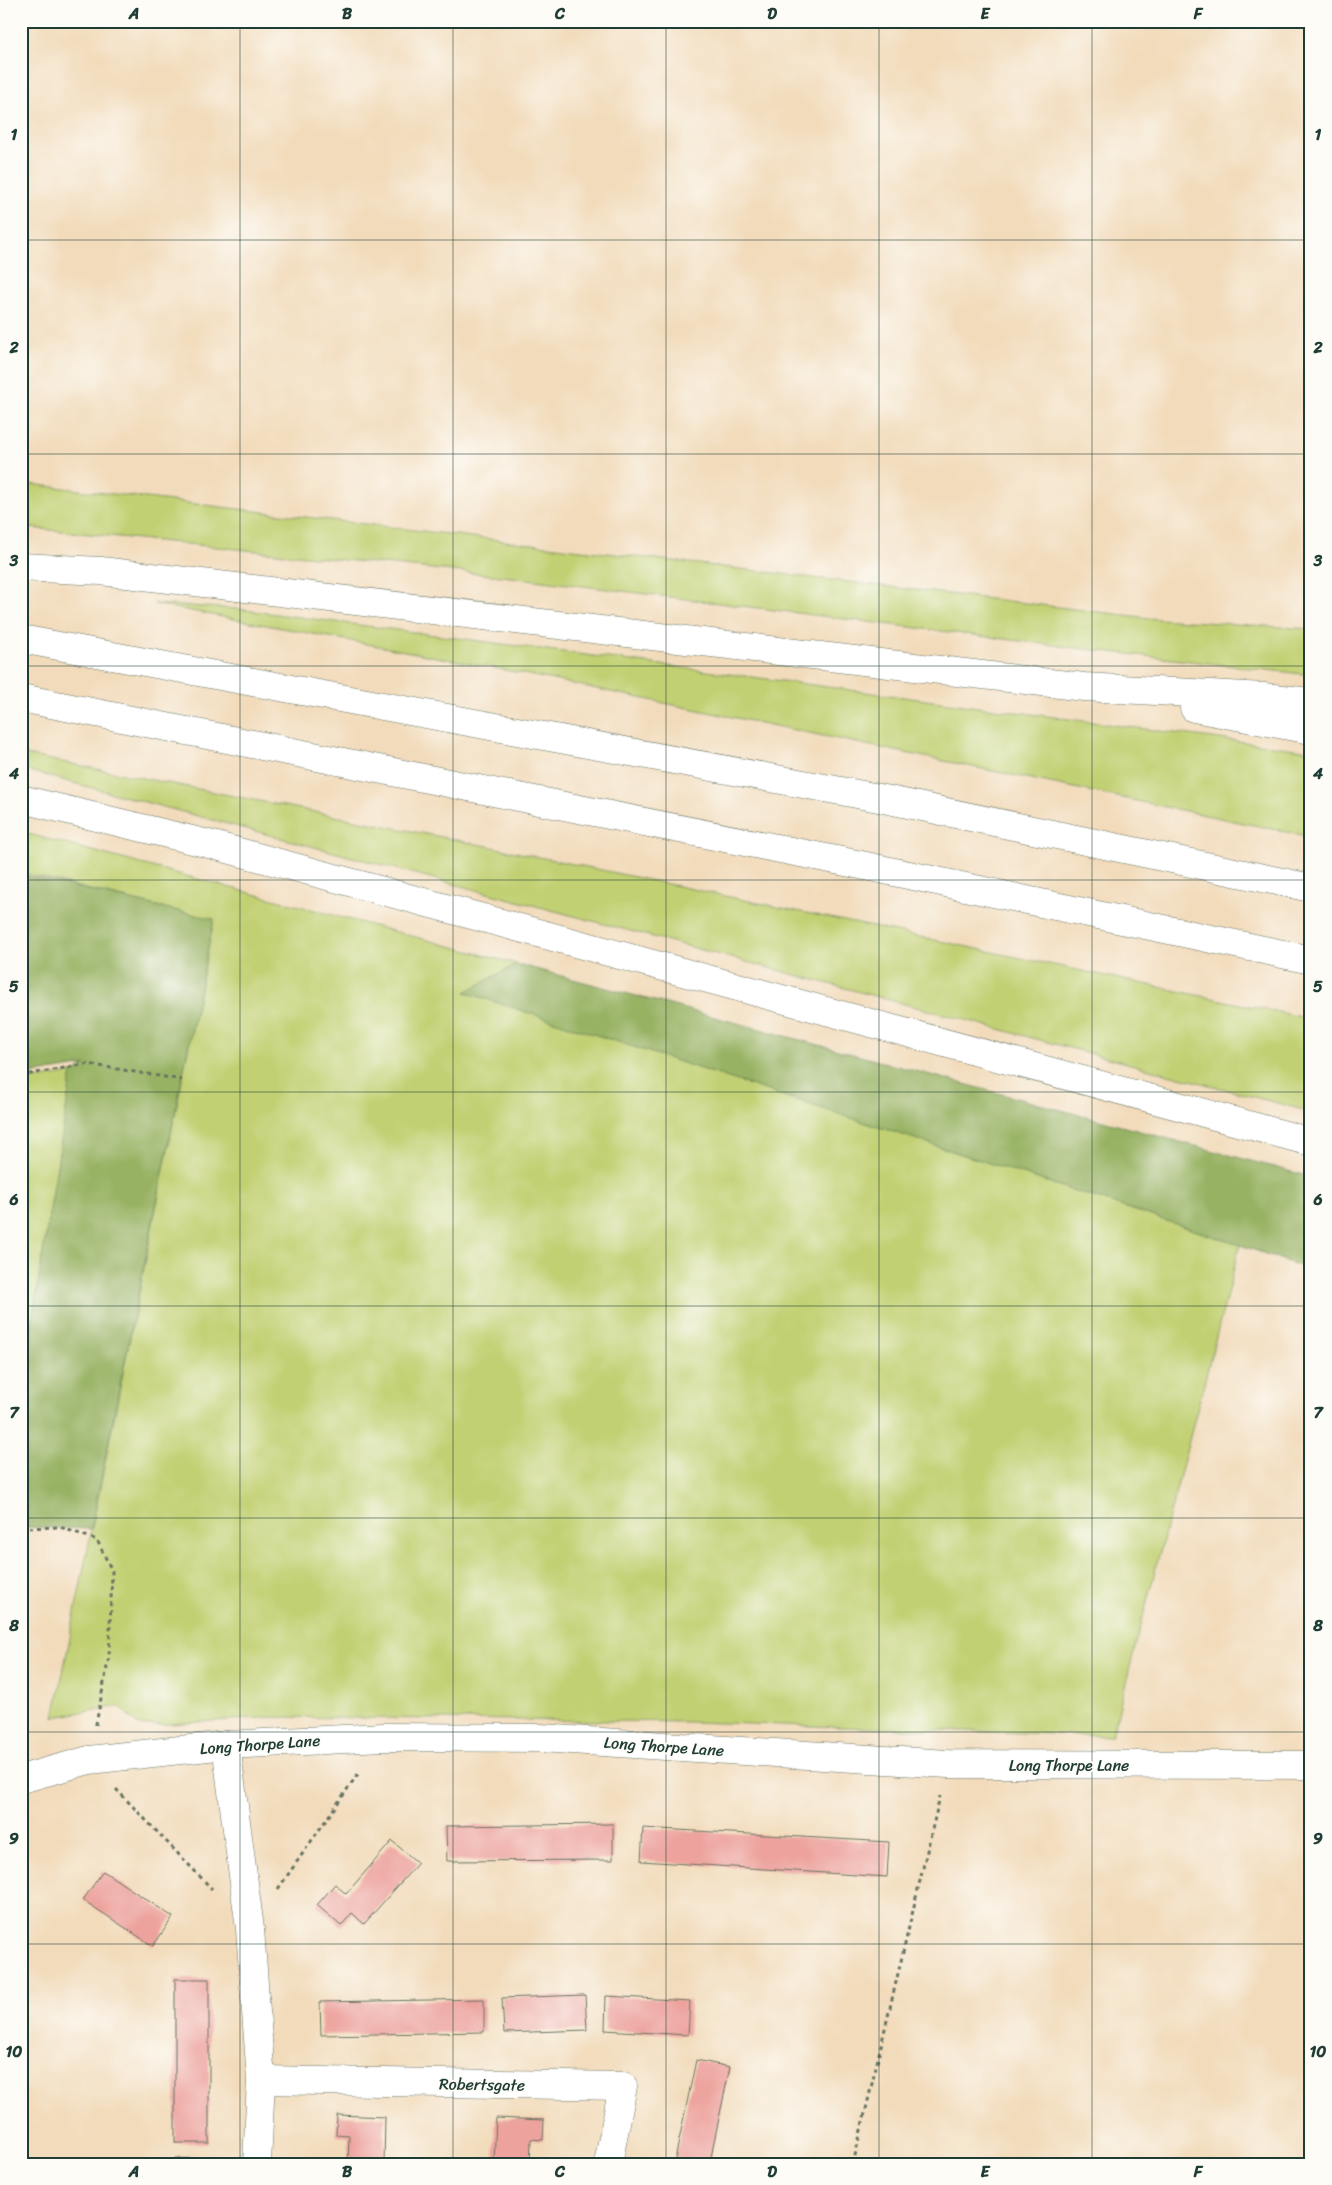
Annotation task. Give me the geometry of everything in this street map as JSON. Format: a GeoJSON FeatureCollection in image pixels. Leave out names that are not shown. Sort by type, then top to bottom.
{"type":"FeatureCollection","features":[{"type":"Feature","properties":{"kind":"main road"},"geometry":{"type":"LineString","coordinates":[[21,567],[101,571],[1084,687],[1264,697],[1311,702]]}},
{"type":"Feature","properties":{"kind":"main road"},"geometry":{"type":"LineString","coordinates":[[21,639],[884,799],[1311,888]]}},
{"type":"Feature","properties":{"kind":"main road"},"geometry":{"type":"LineString","coordinates":[[1084,687],[1311,730]]}},
{"type":"Feature","properties":{"kind":"main road"},"geometry":{"type":"LineString","coordinates":[[21,698],[851,863],[1311,960]]}},
{"type":"Feature","properties":{"kind":"main road"},"geometry":{"type":"LineString","coordinates":[[21,798],[208,844],[1311,1142]]}},
{"type":"Feature","properties":{"kind":"main road","name":"Long Thorpe Lane"},"geometry":{"type":"LineString","coordinates":[[21,1779],[89,1760],[226,1745],[383,1737],[540,1738],[948,1764],[1311,1766]]}},
{"type":"Feature","properties":{"kind":"main road"},"geometry":{"type":"LineString","coordinates":[[226,1745],[250,1929],[261,2080],[257,2164]]}},
{"type":"Feature","properties":{"kind":"main road","name":"Robertsgate"},"geometry":{"type":"LineString","coordinates":[[261,2080],[623,2086],[608,2164]]}},
{"type":"Feature","properties":{"kind":"path"},"geometry":{"type":"LineString","coordinates":[[21,1073],[30,1074],[88,1064],[182,1080]]}},
{"type":"Feature","properties":{"kind":"path"},"geometry":{"type":"LineString","coordinates":[[21,1528],[60,1527],[96,1540],[112,1571],[109,1657],[89,1760]]}},
{"type":"Feature","properties":{"kind":"path"},"geometry":{"type":"LineString","coordinates":[[853,2164],[948,1764]]}},
{"type":"Feature","properties":{"kind":"green space"},"geometry":{"type":"Polygon","coordinates":[[[21,483],[1158,619],[1311,629],[1311,675],[1076,648],[511,577],[21,527],[21,483]]]}},
{"type":"Feature","properties":{"kind":"green space"},"geometry":{"type":"Polygon","coordinates":[[[154,604],[238,609],[1311,751],[1311,837],[500,669],[154,604]]]}},
{"type":"Feature","properties":{"kind":"green space"},"geometry":{"type":"Polygon","coordinates":[[[21,754],[487,846],[1311,1019],[1311,1112],[21,769],[21,754]]]}},
{"type":"Feature","properties":{"kind":"green space"},"geometry":{"type":"Polygon","coordinates":[[[21,832],[517,964],[466,992],[1240,1245],[1112,1736],[691,1722],[275,1717],[139,1726],[119,1706],[54,1717],[214,920],[21,873],[21,832]]]}},
{"type":"Feature","properties":{"kind":"green space"},"geometry":{"type":"Polygon","coordinates":[[[21,875],[214,919],[91,1529],[21,1527],[21,1390],[72,1073],[86,1065],[30,1074],[21,1073],[21,875]]]}},
{"type":"Feature","properties":{"kind":"green space"},"geometry":{"type":"Polygon","coordinates":[[[517,964],[1311,1177],[1311,1270],[1240,1245],[465,992],[517,964]]]}},
{"type":"Feature","properties":{"kind":"green space"},"geometry":{"type":"Polygon","coordinates":[[[72,1073],[21,1390],[21,1079],[29,1080],[72,1073]]]}},
{"type":"Feature","properties":{"kind":"building"},"geometry":{"type":"Polygon","coordinates":[[[613,1824],[613,1860],[447,1861],[446,1826],[613,1824]]]}},
{"type":"Feature","properties":{"kind":"building"},"geometry":{"type":"Polygon","coordinates":[[[643,1828],[889,1842],[887,1877],[641,1861],[643,1828]]]}},
{"type":"Feature","properties":{"kind":"building"},"geometry":{"type":"Polygon","coordinates":[[[392,1841],[418,1863],[364,1924],[352,1913],[341,1926],[317,1905],[335,1884],[346,1894],[392,1841]]]}},
{"type":"Feature","properties":{"kind":"building"},"geometry":{"type":"Polygon","coordinates":[[[103,1871],[173,1917],[153,1946],[83,1900],[103,1871]]]}},
{"type":"Feature","properties":{"kind":"building"},"geometry":{"type":"Polygon","coordinates":[[[175,1979],[209,1979],[209,2143],[175,2143],[175,1979]]]}},
{"type":"Feature","properties":{"kind":"building"},"geometry":{"type":"Polygon","coordinates":[[[585,1995],[587,2030],[504,2033],[502,1998],[585,1995]]]}},
{"type":"Feature","properties":{"kind":"building"},"geometry":{"type":"Polygon","coordinates":[[[606,1996],[690,2001],[688,2035],[605,2030],[606,1996]]]}},
{"type":"Feature","properties":{"kind":"building"},"geometry":{"type":"Polygon","coordinates":[[[484,1999],[484,2032],[321,2035],[320,2002],[484,1999]]]}},
{"type":"Feature","properties":{"kind":"building"},"geometry":{"type":"Polygon","coordinates":[[[696,2060],[730,2067],[710,2164],[674,2164],[696,2060]]]}},
{"type":"Feature","properties":{"kind":"building"},"geometry":{"type":"Polygon","coordinates":[[[337,2115],[385,2117],[384,2164],[348,2164],[349,2136],[336,2135],[337,2115]]]}},
{"type":"Feature","properties":{"kind":"building"},"geometry":{"type":"Polygon","coordinates":[[[496,2118],[544,2120],[543,2140],[531,2139],[530,2164],[494,2164],[496,2118]]]}},
{"type":"Feature","properties":{"kind":"building"},"geometry":{"type":"Polygon","coordinates":[[[175,2158],[209,2159],[209,2164],[175,2164],[175,2158]]]}}]}
